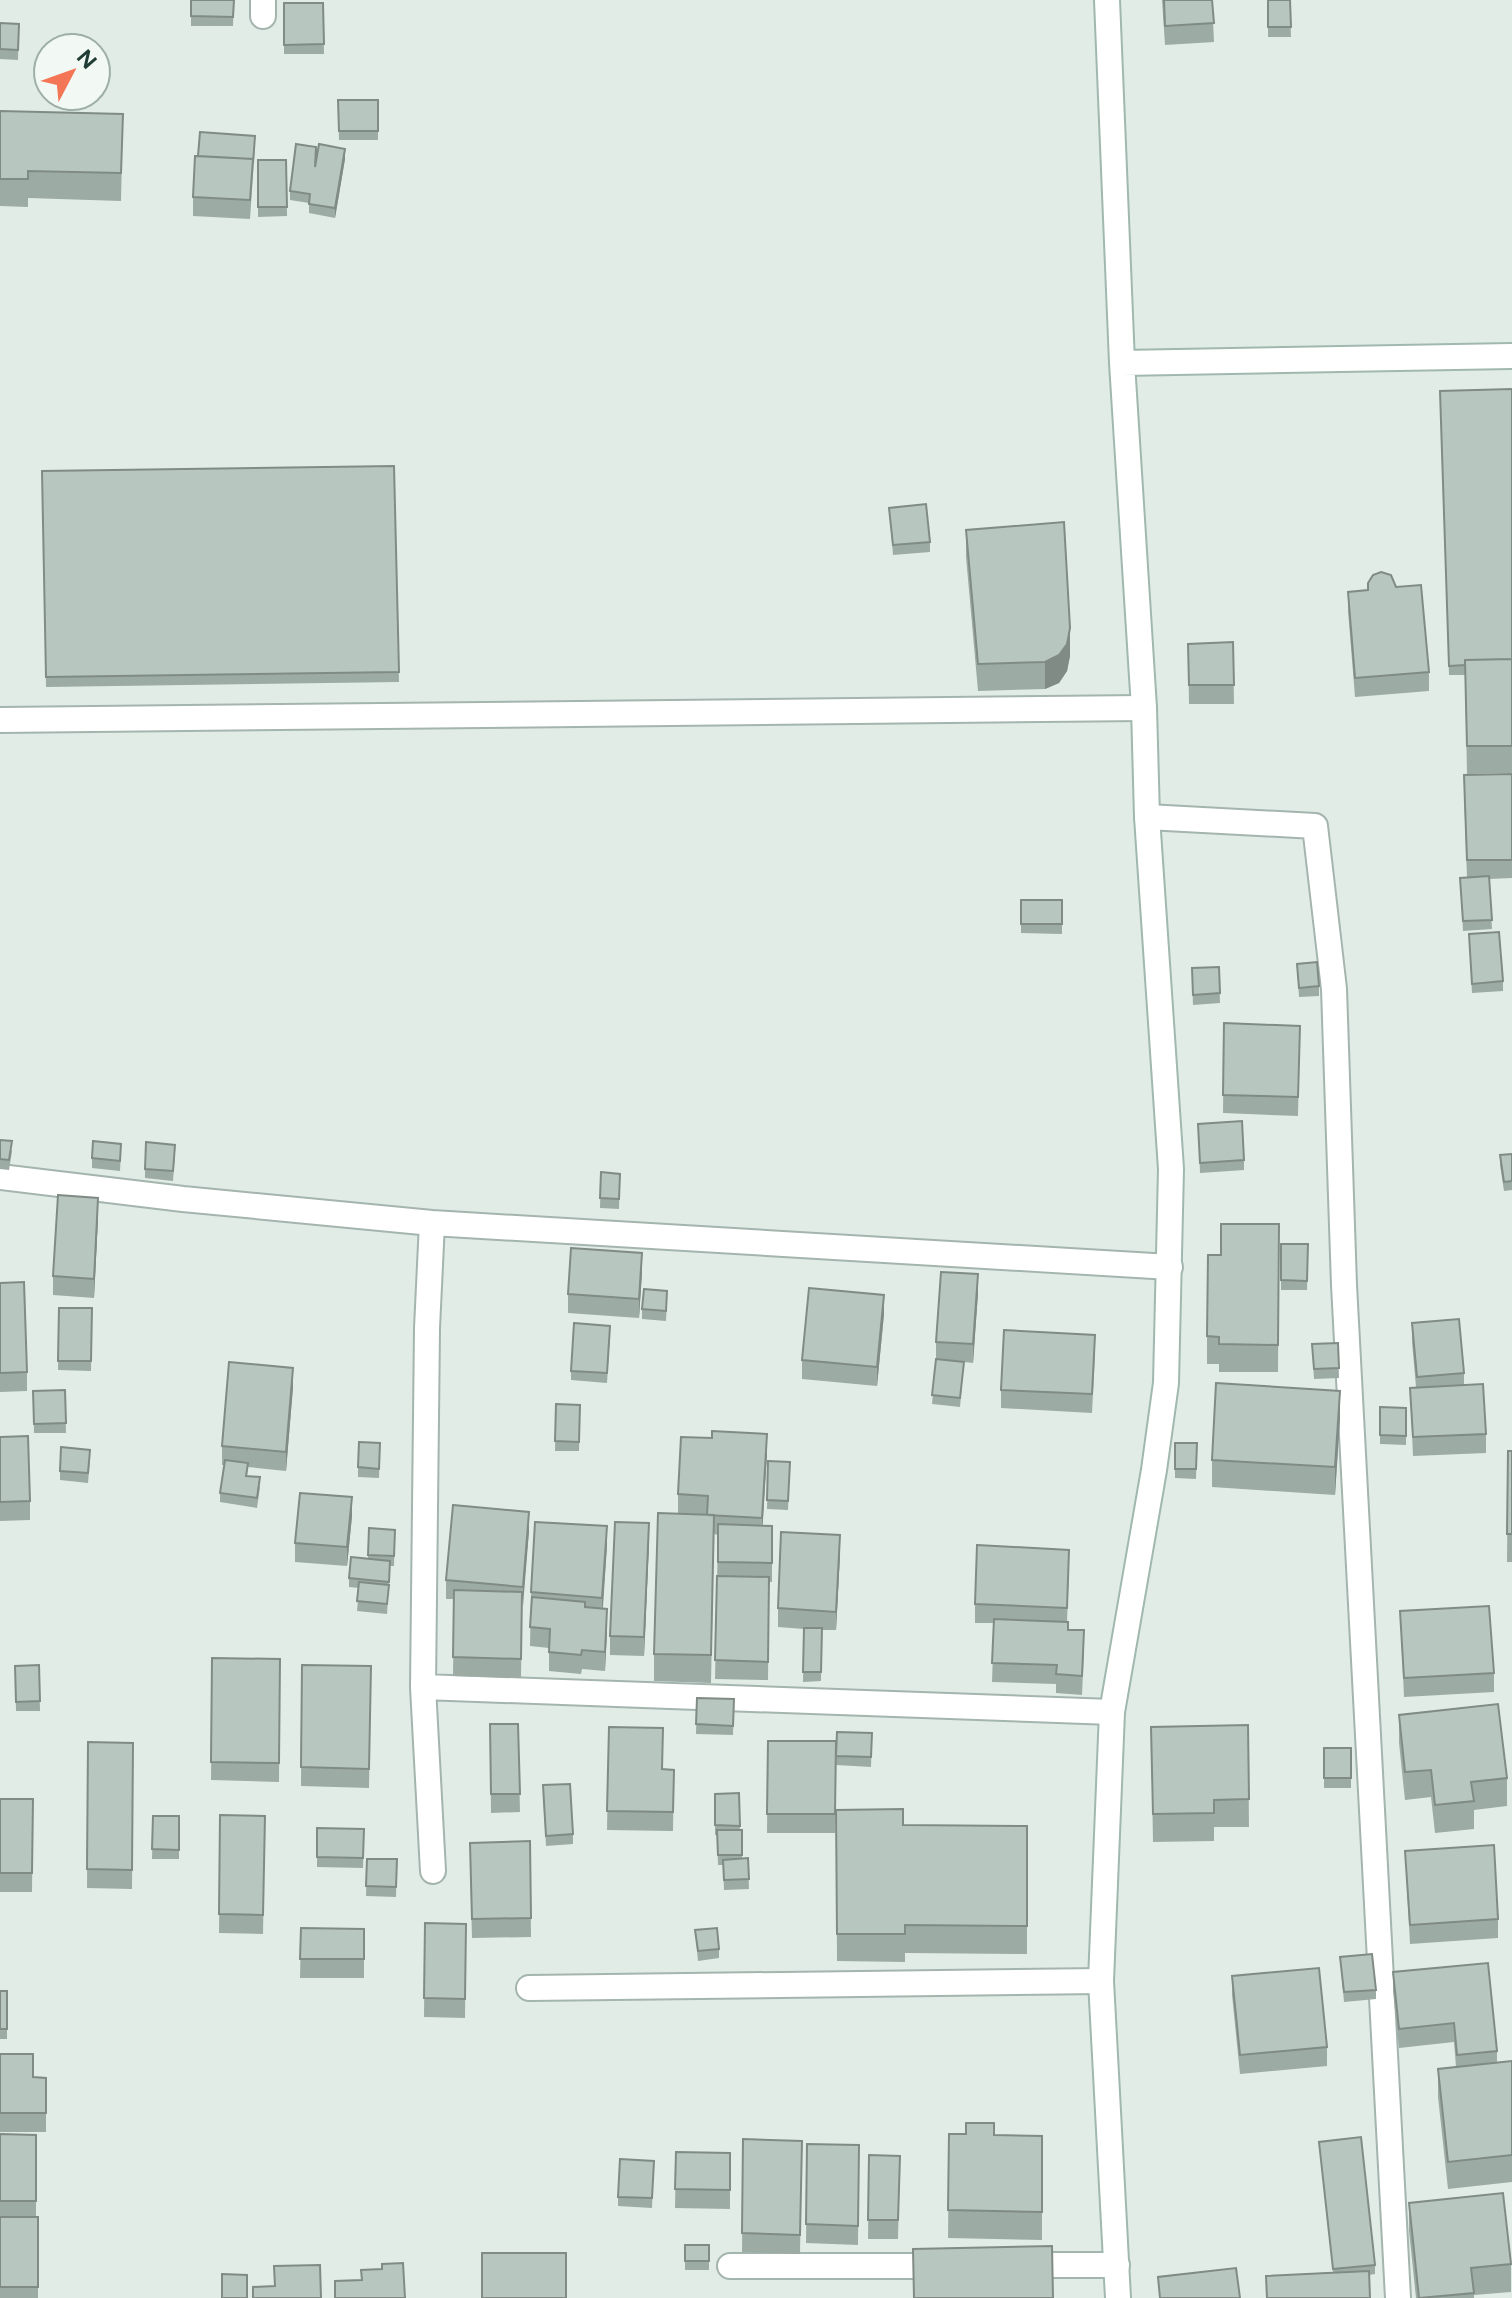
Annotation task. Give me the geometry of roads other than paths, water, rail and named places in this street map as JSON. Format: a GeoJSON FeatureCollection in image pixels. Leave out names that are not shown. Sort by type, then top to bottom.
{"type":"FeatureCollection","features":[{"type":"Feature","properties":{"kind":"street"},"geometry":{"type":"LineString","coordinates":[[1107,0],[1122,363],[1144,708],[1147,817],[1171,1169],[1164,1398],[1112,1712],[1101,1981],[1118,2298]]}},
{"type":"Feature","properties":{"kind":"street"},"geometry":{"type":"LineString","coordinates":[[1122,363],[1512,356]]}},
{"type":"Feature","properties":{"kind":"street"},"geometry":{"type":"LineString","coordinates":[[0,720],[1144,708]]}},
{"type":"Feature","properties":{"kind":"street"},"geometry":{"type":"LineString","coordinates":[[1147,817],[1315,826],[1334,989],[1344,1285],[1398,2298]]}},
{"type":"Feature","properties":{"kind":"street"},"geometry":{"type":"LineString","coordinates":[[0,1177],[183,1199],[432,1223],[1170,1267]]}},
{"type":"Feature","properties":{"kind":"street"},"geometry":{"type":"LineString","coordinates":[[432,1223],[427,1328],[423,1687],[433,1871]]}},
{"type":"Feature","properties":{"kind":"street"},"geometry":{"type":"LineString","coordinates":[[423,1687],[1112,1712]]}},
{"type":"Feature","properties":{"kind":"street"},"geometry":{"type":"LineString","coordinates":[[529,1988],[1101,1981]]}},
{"type":"Feature","properties":{"kind":"street"},"geometry":{"type":"LineString","coordinates":[[730,2266],[962,2265]]}},
{"type":"Feature","properties":{"kind":"street"},"geometry":{"type":"LineString","coordinates":[[993,2265],[1117,2265]]}}]}
